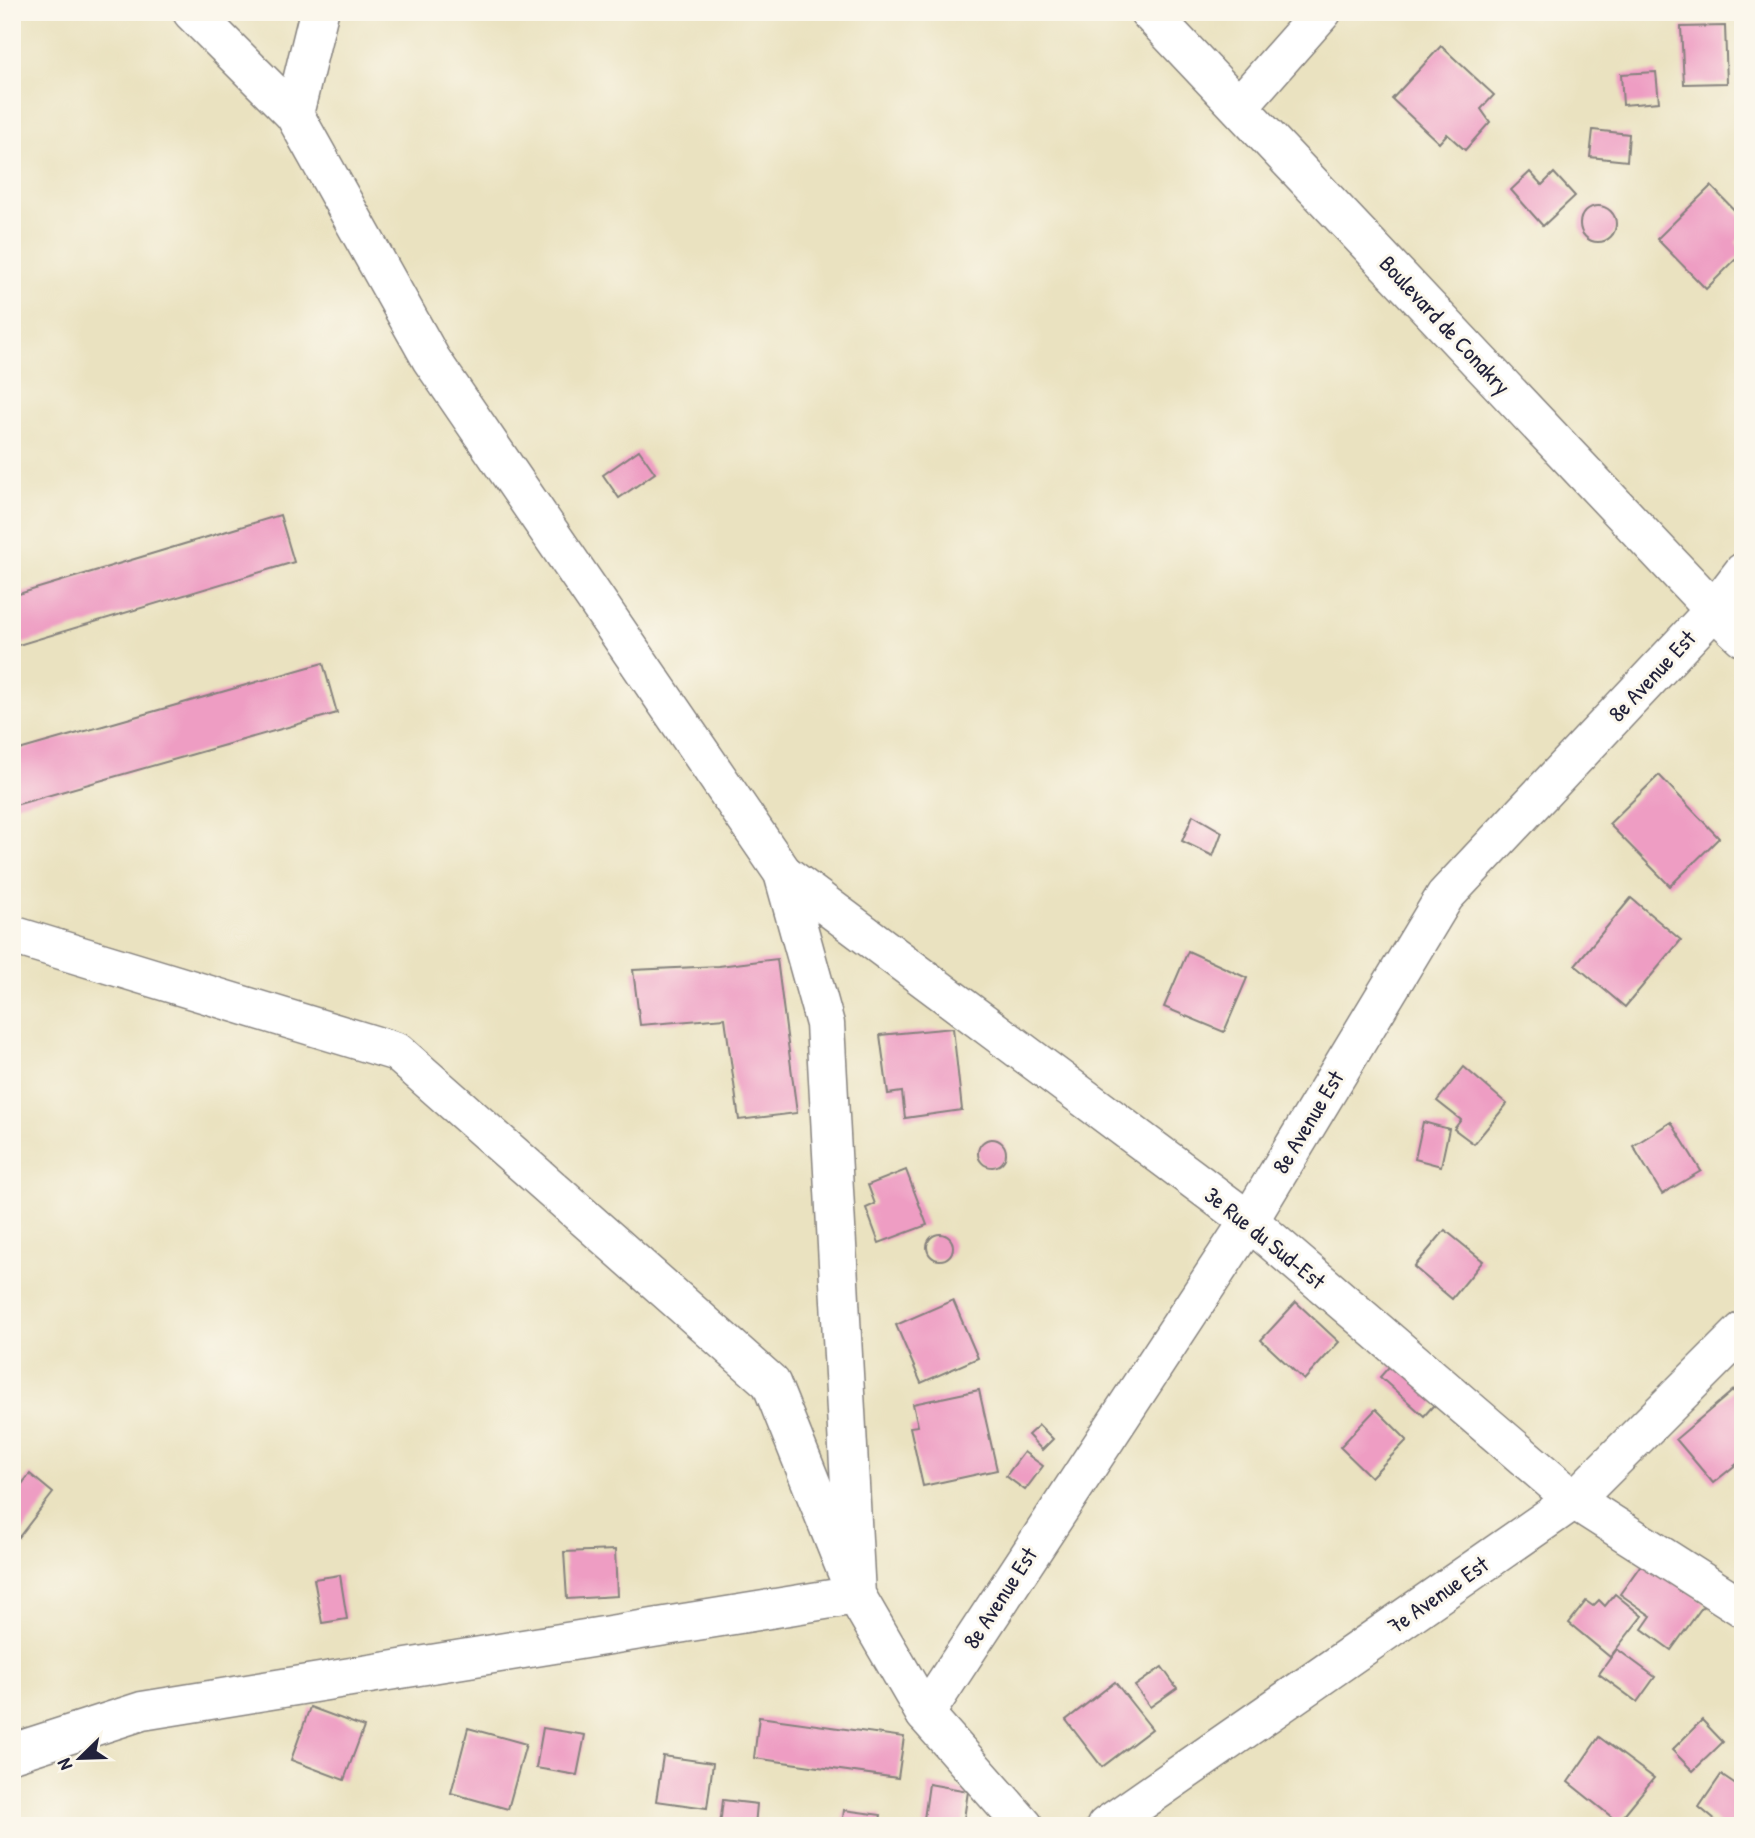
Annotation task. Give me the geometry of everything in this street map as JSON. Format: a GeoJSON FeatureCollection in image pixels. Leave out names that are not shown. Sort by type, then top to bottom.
{"type":"FeatureCollection","features":[{"type":"Feature","properties":{"kind":"street"},"geometry":{"type":"LineString","coordinates":[[192,12],[294,114],[431,359],[783,873],[825,1024],[856,1595]]}},
{"type":"Feature","properties":{"kind":"street"},"geometry":{"type":"LineString","coordinates":[[294,114],[318,12]]}},
{"type":"Feature","properties":{"kind":"street","name":"Boulevard de Conakry"},"geometry":{"type":"LineString","coordinates":[[1149,12],[1714,610],[1743,636]]}},
{"type":"Feature","properties":{"kind":"street"},"geometry":{"type":"LineString","coordinates":[[1239,106],[1322,12]]}},
{"type":"Feature","properties":{"kind":"street","name":"8e Avenue Est"},"geometry":{"type":"LineString","coordinates":[[925,1714],[1248,1222],[1445,896],[1714,610],[1743,572]]}},
{"type":"Feature","properties":{"kind":"street","name":"3e Rue du Sud-Est"},"geometry":{"type":"LineString","coordinates":[[783,873],[1248,1222],[1574,1500],[1743,1608]]}},
{"type":"Feature","properties":{"kind":"street"},"geometry":{"type":"LineString","coordinates":[[12,935],[397,1052],[771,1383],[856,1595],[925,1714],[1024,1826]]}},
{"type":"Feature","properties":{"kind":"street","name":"7e Avenue Est"},"geometry":{"type":"LineString","coordinates":[[1106,1826],[1574,1500],[1743,1331]]}},
{"type":"Feature","properties":{"kind":"street"},"geometry":{"type":"LineString","coordinates":[[12,1753],[142,1711],[856,1595]]}},
{"type":"Feature","properties":{"kind":"building"},"geometry":{"type":"Polygon","coordinates":[[[1725,26],[1727,83],[1684,84],[1681,27],[1725,26]]]}},
{"type":"Feature","properties":{"kind":"building"},"geometry":{"type":"Polygon","coordinates":[[[1441,46],[1494,95],[1481,109],[1490,122],[1465,150],[1447,134],[1439,143],[1392,99],[1441,46]]]}},
{"type":"Feature","properties":{"kind":"building"},"geometry":{"type":"Polygon","coordinates":[[[1656,72],[1659,102],[1623,105],[1621,74],[1656,72]]]}},
{"type":"Feature","properties":{"kind":"building"},"geometry":{"type":"Polygon","coordinates":[[[1593,130],[1629,134],[1627,161],[1590,157],[1593,130]]]}},
{"type":"Feature","properties":{"kind":"building"},"geometry":{"type":"Polygon","coordinates":[[[1530,172],[1542,185],[1554,173],[1575,196],[1543,226],[1511,190],[1530,172]]]}},
{"type":"Feature","properties":{"kind":"building"},"geometry":{"type":"Polygon","coordinates":[[[1711,186],[1743,219],[1743,235],[1736,242],[1743,252],[1706,289],[1657,239],[1711,186]]]}},
{"type":"Feature","properties":{"kind":"building"},"geometry":{"type":"Polygon","coordinates":[[[1598,206],[1610,212],[1616,224],[1610,236],[1598,242],[1586,236],[1580,224],[1586,212],[1598,206]]]}},
{"type":"Feature","properties":{"kind":"building"},"geometry":{"type":"Polygon","coordinates":[[[639,450],[655,473],[619,498],[603,475],[639,450]]]}},
{"type":"Feature","properties":{"kind":"building"},"geometry":{"type":"Polygon","coordinates":[[[280,515],[294,562],[12,647],[12,596],[280,515]]]}},
{"type":"Feature","properties":{"kind":"building"},"geometry":{"type":"Polygon","coordinates":[[[323,663],[337,713],[12,806],[12,752],[323,663]]]}},
{"type":"Feature","properties":{"kind":"building"},"geometry":{"type":"Polygon","coordinates":[[[1659,775],[1719,838],[1670,886],[1609,824],[1659,775]]]}},
{"type":"Feature","properties":{"kind":"building"},"geometry":{"type":"Polygon","coordinates":[[[1193,815],[1222,832],[1213,856],[1182,841],[1193,815]]]}},
{"type":"Feature","properties":{"kind":"building"},"geometry":{"type":"Polygon","coordinates":[[[1631,898],[1681,940],[1625,1007],[1575,965],[1631,898]]]}},
{"type":"Feature","properties":{"kind":"building"},"geometry":{"type":"Polygon","coordinates":[[[1188,951],[1247,978],[1224,1032],[1164,1007],[1188,951]]]}},
{"type":"Feature","properties":{"kind":"building"},"geometry":{"type":"Polygon","coordinates":[[[777,959],[797,1113],[739,1120],[725,1018],[640,1025],[633,970],[719,966],[777,959]]]}},
{"type":"Feature","properties":{"kind":"building"},"geometry":{"type":"Polygon","coordinates":[[[953,1028],[962,1110],[905,1118],[902,1092],[888,1094],[880,1035],[953,1028]]]}},
{"type":"Feature","properties":{"kind":"building"},"geometry":{"type":"Polygon","coordinates":[[[1464,1067],[1507,1104],[1474,1144],[1454,1129],[1461,1120],[1437,1101],[1464,1067]]]}},
{"type":"Feature","properties":{"kind":"building"},"geometry":{"type":"Polygon","coordinates":[[[1423,1122],[1449,1129],[1441,1166],[1415,1159],[1423,1122]]]}},
{"type":"Feature","properties":{"kind":"building"},"geometry":{"type":"Polygon","coordinates":[[[1671,1122],[1701,1171],[1662,1194],[1633,1146],[1671,1122]]]}},
{"type":"Feature","properties":{"kind":"building"},"geometry":{"type":"Polygon","coordinates":[[[992,1139],[1002,1143],[1006,1153],[1002,1163],[992,1167],[982,1163],[978,1153],[982,1143],[992,1139]]]}},
{"type":"Feature","properties":{"kind":"building"},"geometry":{"type":"Polygon","coordinates":[[[906,1170],[927,1225],[879,1243],[866,1208],[875,1204],[868,1185],[906,1170]]]}},
{"type":"Feature","properties":{"kind":"building"},"geometry":{"type":"Polygon","coordinates":[[[1445,1230],[1483,1261],[1452,1299],[1414,1267],[1445,1230]]]}},
{"type":"Feature","properties":{"kind":"building"},"geometry":{"type":"Polygon","coordinates":[[[940,1234],[949,1238],[953,1247],[949,1256],[940,1260],[931,1256],[927,1247],[931,1238],[940,1234]]]}},
{"type":"Feature","properties":{"kind":"building"},"geometry":{"type":"Polygon","coordinates":[[[953,1300],[978,1358],[921,1383],[896,1325],[953,1300]]]}},
{"type":"Feature","properties":{"kind":"building"},"geometry":{"type":"Polygon","coordinates":[[[1296,1302],[1339,1342],[1304,1380],[1261,1340],[1296,1302]]]}},
{"type":"Feature","properties":{"kind":"building"},"geometry":{"type":"Polygon","coordinates":[[[1396,1359],[1440,1398],[1424,1416],[1380,1377],[1396,1359]]]}},
{"type":"Feature","properties":{"kind":"building"},"geometry":{"type":"Polygon","coordinates":[[[1736,1388],[1743,1396],[1743,1459],[1713,1483],[1676,1439],[1736,1388]]]}},
{"type":"Feature","properties":{"kind":"building"},"geometry":{"type":"Polygon","coordinates":[[[979,1390],[997,1470],[923,1486],[910,1427],[918,1426],[913,1404],[979,1390]]]}},
{"type":"Feature","properties":{"kind":"building"},"geometry":{"type":"Polygon","coordinates":[[[1376,1409],[1407,1440],[1371,1477],[1340,1447],[1376,1409]]]}},
{"type":"Feature","properties":{"kind":"building"},"geometry":{"type":"Polygon","coordinates":[[[1039,1425],[1053,1439],[1042,1450],[1028,1435],[1039,1425]]]}},
{"type":"Feature","properties":{"kind":"building"},"geometry":{"type":"Polygon","coordinates":[[[1024,1452],[1043,1466],[1025,1490],[1006,1476],[1024,1452]]]}},
{"type":"Feature","properties":{"kind":"building"},"geometry":{"type":"Polygon","coordinates":[[[30,1474],[53,1493],[19,1537],[12,1531],[12,1496],[30,1474]]]}},
{"type":"Feature","properties":{"kind":"building"},"geometry":{"type":"Polygon","coordinates":[[[615,1550],[617,1596],[567,1599],[564,1552],[615,1550]]]}},
{"type":"Feature","properties":{"kind":"building"},"geometry":{"type":"Polygon","coordinates":[[[1645,1559],[1705,1603],[1671,1650],[1642,1629],[1651,1616],[1620,1594],[1645,1559]]]}},
{"type":"Feature","properties":{"kind":"building"},"geometry":{"type":"Polygon","coordinates":[[[340,1575],[347,1619],[322,1623],[314,1579],[340,1575]]]}},
{"type":"Feature","properties":{"kind":"building"},"geometry":{"type":"Polygon","coordinates":[[[1615,1594],[1642,1616],[1610,1657],[1569,1623],[1586,1601],[1593,1606],[1599,1600],[1605,1606],[1615,1594]]]}},
{"type":"Feature","properties":{"kind":"building"},"geometry":{"type":"Polygon","coordinates":[[[1617,1649],[1655,1677],[1637,1702],[1599,1674],[1617,1649]]]}},
{"type":"Feature","properties":{"kind":"building"},"geometry":{"type":"Polygon","coordinates":[[[1162,1667],[1177,1688],[1150,1707],[1135,1686],[1162,1667]]]}},
{"type":"Feature","properties":{"kind":"building"},"geometry":{"type":"Polygon","coordinates":[[[1115,1682],[1152,1729],[1102,1767],[1066,1720],[1115,1682]]]}},
{"type":"Feature","properties":{"kind":"building"},"geometry":{"type":"Polygon","coordinates":[[[310,1707],[364,1727],[344,1780],[291,1760],[310,1707]]]}},
{"type":"Feature","properties":{"kind":"building"},"geometry":{"type":"Polygon","coordinates":[[[759,1717],[904,1737],[898,1778],[754,1758],[759,1717]]]}},
{"type":"Feature","properties":{"kind":"building"},"geometry":{"type":"Polygon","coordinates":[[[1702,1720],[1723,1742],[1693,1771],[1672,1750],[1702,1720]]]}},
{"type":"Feature","properties":{"kind":"building"},"geometry":{"type":"Polygon","coordinates":[[[468,1728],[526,1744],[508,1809],[451,1793],[468,1728]]]}},
{"type":"Feature","properties":{"kind":"building"},"geometry":{"type":"Polygon","coordinates":[[[543,1728],[585,1735],[577,1775],[536,1768],[543,1728]]]}},
{"type":"Feature","properties":{"kind":"building"},"geometry":{"type":"Polygon","coordinates":[[[1599,1737],[1654,1778],[1618,1822],[1568,1782],[1599,1737]]]}},
{"type":"Feature","properties":{"kind":"building"},"geometry":{"type":"Polygon","coordinates":[[[663,1756],[713,1763],[707,1808],[656,1801],[663,1756]]]}},
{"type":"Feature","properties":{"kind":"building"},"geometry":{"type":"Polygon","coordinates":[[[1721,1775],[1743,1790],[1741,1826],[1722,1826],[1699,1807],[1721,1775]]]}},
{"type":"Feature","properties":{"kind":"building"},"geometry":{"type":"Polygon","coordinates":[[[929,1784],[968,1791],[963,1826],[923,1826],[929,1784]]]}},
{"type":"Feature","properties":{"kind":"building"},"geometry":{"type":"Polygon","coordinates":[[[723,1800],[757,1804],[755,1826],[720,1826],[723,1800]]]}},
{"type":"Feature","properties":{"kind":"building"},"geometry":{"type":"Polygon","coordinates":[[[844,1810],[881,1815],[879,1826],[842,1826],[844,1810]]]}}]}
